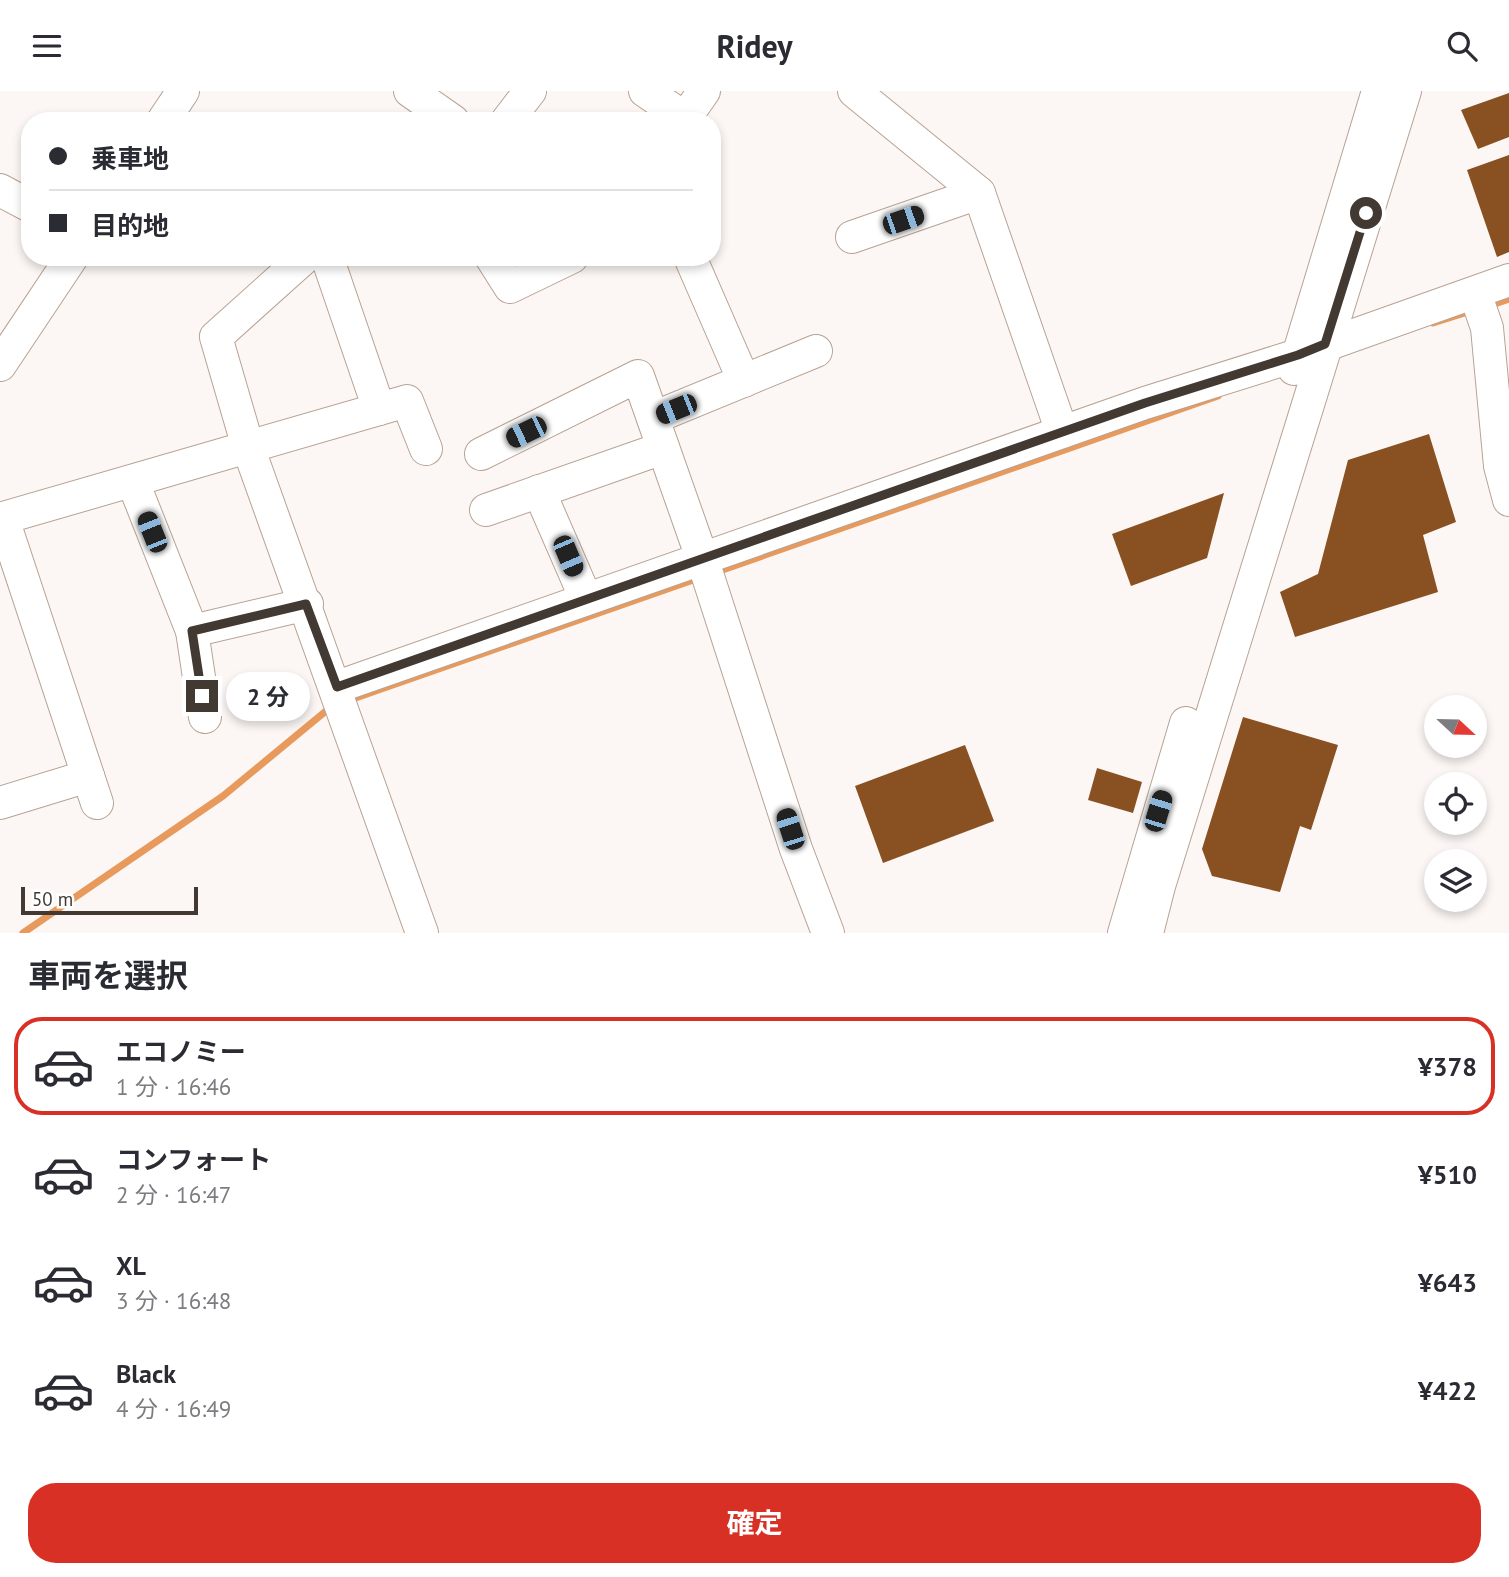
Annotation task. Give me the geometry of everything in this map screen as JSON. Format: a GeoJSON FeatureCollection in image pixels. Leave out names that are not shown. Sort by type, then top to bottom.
{"type":"FeatureCollection","features":[{"type":"Feature","properties":{"kind":"street"},"geometry":{"type":"LineString","coordinates":[[169,112],[183,91]]}},
{"type":"Feature","properties":{"kind":"street"},"geometry":{"type":"LineString","coordinates":[[410,91],[440,112]]}},
{"type":"Feature","properties":{"kind":"street"},"geometry":{"type":"LineString","coordinates":[[514,112],[530,91]]}},
{"type":"Feature","properties":{"kind":"street"},"geometry":{"type":"LineString","coordinates":[[645,91],[674,112]]}},
{"type":"Feature","properties":{"kind":"street"},"geometry":{"type":"LineString","coordinates":[[689,112],[704,91]]}},
{"type":"Feature","properties":{"kind":"street"},"geometry":{"type":"LineString","coordinates":[[854,91],[979,193],[1062,432]]}},
{"type":"Feature","properties":{"kind":"street"},"geometry":{"type":"LineString","coordinates":[[1147,933],[1158,886],[1311,350],[1378,91]]}},
{"type":"Feature","properties":{"kind":"street"},"geometry":{"type":"LineString","coordinates":[[1124,933],[1150,837],[1311,350],[1405,91]]}},
{"type":"Feature","properties":{"kind":"street"},"geometry":{"type":"LineString","coordinates":[[0,190],[21,201]]}},
{"type":"Feature","properties":{"kind":"street"},"geometry":{"type":"LineString","coordinates":[[852,237],[979,193]]}},
{"type":"Feature","properties":{"kind":"street"},"geometry":{"type":"LineString","coordinates":[[0,365],[66,266]]}},
{"type":"Feature","properties":{"kind":"street"},"geometry":{"type":"LineString","coordinates":[[295,266],[216,337],[248,447],[337,687],[422,933]]}},
{"type":"Feature","properties":{"kind":"street"},"geometry":{"type":"LineString","coordinates":[[330,266],[379,409]]}},
{"type":"Feature","properties":{"kind":"street"},"geometry":{"type":"LineString","coordinates":[[497,266],[510,287],[553,266]]}},
{"type":"Feature","properties":{"kind":"street"},"geometry":{"type":"LineString","coordinates":[[694,266],[744,381]]}},
{"type":"Feature","properties":{"kind":"street"},"geometry":{"type":"LineString","coordinates":[[337,687],[1062,432],[1311,350],[1509,280]]}},
{"type":"Feature","properties":{"kind":"street"},"geometry":{"type":"LineString","coordinates":[[1475,293],[1488,328],[1500,466],[1509,500]]}},
{"type":"Feature","properties":{"kind":"street"},"geometry":{"type":"LineString","coordinates":[[653,418],[816,351]]}},
{"type":"Feature","properties":{"kind":"street"},"geometry":{"type":"LineString","coordinates":[[481,454],[638,376],[702,558],[796,849],[828,933]]}},
{"type":"Feature","properties":{"kind":"street"},"geometry":{"type":"LineString","coordinates":[[0,803],[93,789],[2,519],[407,401],[426,449]]}},
{"type":"Feature","properties":{"kind":"street"},"geometry":{"type":"LineString","coordinates":[[486,510],[663,448]]}},
{"type":"Feature","properties":{"kind":"street"},"geometry":{"type":"LineString","coordinates":[[132,482],[192,631],[205,717]]}},
{"type":"Feature","properties":{"kind":"street"},"geometry":{"type":"LineString","coordinates":[[539,491],[586,599]]}},
{"type":"Feature","properties":{"kind":"street"},"geometry":{"type":"LineString","coordinates":[[192,631],[306,604]]}},
{"type":"Feature","properties":{"kind":"building"},"geometry":{"type":"Polygon","coordinates":[[[1509,93],[1509,137],[1478,149],[1461,110],[1509,93]]]}},
{"type":"Feature","properties":{"kind":"building"},"geometry":{"type":"Polygon","coordinates":[[[1509,155],[1509,252],[1497,257],[1467,170],[1509,155]]]}},
{"type":"Feature","properties":{"kind":"building"},"geometry":{"type":"Polygon","coordinates":[[[1429,434],[1456,522],[1423,535],[1438,592],[1295,637],[1280,592],[1318,574],[1348,460],[1429,434]]]}},
{"type":"Feature","properties":{"kind":"building"},"geometry":{"type":"Polygon","coordinates":[[[1224,493],[1207,558],[1131,586],[1112,534],[1224,493]]]}},
{"type":"Feature","properties":{"kind":"building"},"geometry":{"type":"Polygon","coordinates":[[[1243,717],[1338,745],[1311,830],[1300,826],[1280,892],[1212,876],[1202,849],[1243,717]]]}},
{"type":"Feature","properties":{"kind":"building"},"geometry":{"type":"Polygon","coordinates":[[[965,745],[994,821],[883,863],[855,786],[965,745]]]}},
{"type":"Feature","properties":{"kind":"building"},"geometry":{"type":"Polygon","coordinates":[[[1097,768],[1142,782],[1133,813],[1088,800],[1097,768]]]}},
{"type":"Feature","properties":{"kind":"waterway"},"geometry":{"type":"LineString","coordinates":[[1486,307],[1509,299]]}},
{"type":"Feature","properties":{"kind":"waterway"},"geometry":{"type":"LineString","coordinates":[[1433,323],[1471,311]]}},
{"type":"Feature","properties":{"kind":"waterway"},"geometry":{"type":"LineString","coordinates":[[714,573],[1218,396]]}},
{"type":"Feature","properties":{"kind":"waterway"},"geometry":{"type":"LineString","coordinates":[[347,701],[699,578]]}},
{"type":"Feature","properties":{"kind":"waterway"},"geometry":{"type":"LineString","coordinates":[[23,933],[223,796],[332,706]]}},
{"type":"Feature","properties":{"kind":"route"},"geometry":{"type":"LineString","coordinates":[[202,696],[192,631],[306,604],[337,687],[1145,403],[1325,344],[1366,213]]}}]}
